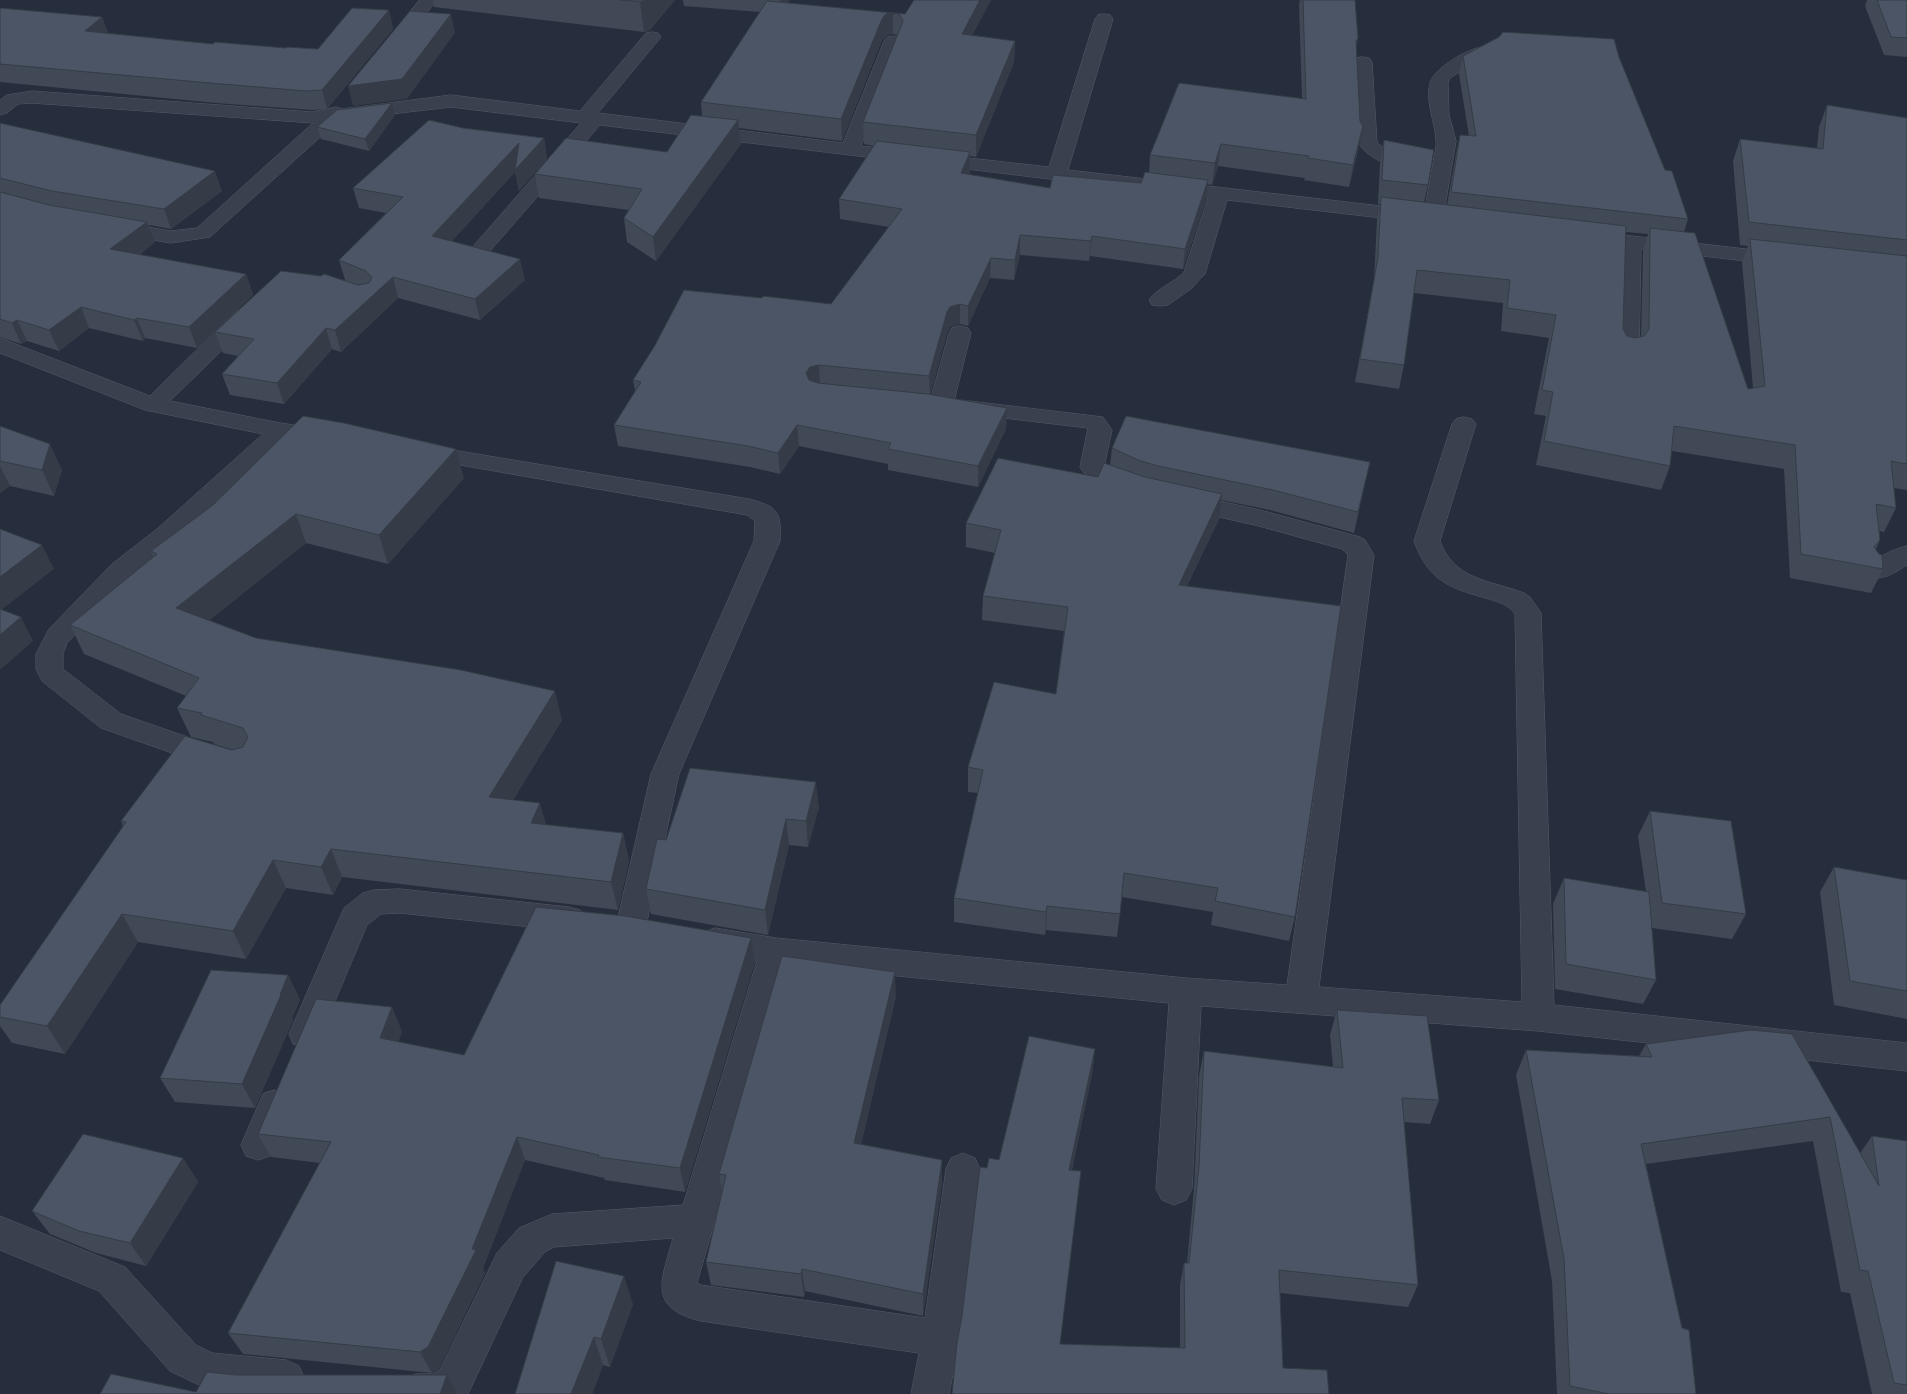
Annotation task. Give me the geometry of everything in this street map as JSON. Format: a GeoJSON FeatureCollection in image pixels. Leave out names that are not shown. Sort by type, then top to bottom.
{"type":"FeatureCollection","features":[{"type":"Feature","properties":{"kind":"street"},"geometry":{"type":"LineString","coordinates":[[387,51],[429,0]]}},
{"type":"Feature","properties":{"kind":"street"},"geometry":{"type":"LineString","coordinates":[[1057,174],[1104,19]]}},
{"type":"Feature","properties":{"kind":"street"},"geometry":{"type":"LineString","coordinates":[[483,247],[590,118],[652,37]]}},
{"type":"Feature","properties":{"kind":"street"},"geometry":{"type":"LineString","coordinates":[[850,150],[894,41]]}},
{"type":"Feature","properties":{"kind":"street"},"geometry":{"type":"LineString","coordinates":[[1433,218],[1446,141],[1440,115],[1439,83],[1443,75],[1468,59],[1488,50]]}},
{"type":"Feature","properties":{"kind":"street"},"geometry":{"type":"LineString","coordinates":[[1363,62],[1368,143],[1374,152],[1385,158],[1442,168]]}},
{"type":"Feature","properties":{"kind":"street"},"geometry":{"type":"LineString","coordinates":[[97,225],[171,238],[203,233],[332,117],[350,95]]}},
{"type":"Feature","properties":{"kind":"street"},"geometry":{"type":"LineString","coordinates":[[0,109],[13,99],[32,97],[292,118],[332,117],[451,101],[1219,194],[1453,220]]}},
{"type":"Feature","properties":{"kind":"street"},"geometry":{"type":"LineString","coordinates":[[1160,300],[1185,284],[1194,274],[1219,194]]}},
{"type":"Feature","properties":{"kind":"street"},"geometry":{"type":"LineString","coordinates":[[1572,235],[1799,260]]}},
{"type":"Feature","properties":{"kind":"street"},"geometry":{"type":"LineString","coordinates":[[1628,352],[1631,242]]}},
{"type":"Feature","properties":{"kind":"street"},"geometry":{"type":"LineString","coordinates":[[154,405],[258,302]]}},
{"type":"Feature","properties":{"kind":"street"},"geometry":{"type":"LineString","coordinates":[[941,405],[960,333]]}},
{"type":"Feature","properties":{"kind":"street"},"geometry":{"type":"LineString","coordinates":[[0,345],[154,405],[280,430],[352,441]]}},
{"type":"Feature","properties":{"kind":"street"},"geometry":{"type":"LineString","coordinates":[[913,403],[1095,422],[1100,430],[1092,467],[1101,478],[1126,487],[1260,518],[1351,543],[1360,551],[1301,1000]]}},
{"type":"Feature","properties":{"kind":"street"},"geometry":{"type":"LineString","coordinates":[[1464,424],[1427,541],[1430,553],[1452,578],[1462,584],[1515,599],[1521,603],[1528,613],[1538,1017]]}},
{"type":"Feature","properties":{"kind":"street"},"geometry":{"type":"LineString","coordinates":[[236,764],[176,745],[111,721],[52,674],[49,669],[48,657],[52,645],[58,636],[121,570],[166,535],[280,430]]}},
{"type":"Feature","properties":{"kind":"street"},"geometry":{"type":"LineString","coordinates":[[401,449],[749,507],[756,509],[768,518],[766,541],[666,774],[635,928]]}},
{"type":"Feature","properties":{"kind":"street"},"geometry":{"type":"LineString","coordinates":[[1877,571],[1907,554]]}},
{"type":"Feature","properties":{"kind":"street"},"geometry":{"type":"LineString","coordinates":[[258,1145],[355,917],[374,902],[400,901],[635,928],[776,951],[1186,991],[1538,1017],[1907,1057]]}},
{"type":"Feature","properties":{"kind":"street"},"geometry":{"type":"LineString","coordinates":[[776,951],[696,1220],[680,1282],[680,1292],[692,1301],[941,1338]]}},
{"type":"Feature","properties":{"kind":"street"},"geometry":{"type":"LineString","coordinates":[[1174,1189],[1186,991]]}},
{"type":"Feature","properties":{"kind":"street"},"geometry":{"type":"LineString","coordinates":[[930,1394],[941,1338],[963,1169]]}},
{"type":"Feature","properties":{"kind":"street"},"geometry":{"type":"LineString","coordinates":[[387,1390],[432,1394],[438,1393],[454,1384],[510,1265],[532,1240],[552,1231],[696,1220]]}},
{"type":"Feature","properties":{"kind":"street"},"geometry":{"type":"LineString","coordinates":[[0,1233],[112,1279],[183,1358],[210,1371],[318,1382]]}},
{"type":"Feature","properties":{"kind":"building"},"geometry":{"type":"Polygon","coordinates":[[[620,0],[646,0],[640,2],[620,0]]]}},
{"type":"Feature","properties":{"kind":"building"},"geometry":{"type":"Polygon","coordinates":[[[914,0],[980,0],[962,34],[1015,41],[976,135],[863,122],[903,21],[900,15],[893,13],[886,14],[882,19],[841,119],[701,102],[767,1],[905,14],[914,0]]]}},
{"type":"Feature","properties":{"kind":"building"},"geometry":{"type":"Polygon","coordinates":[[[1303,0],[1355,0],[1360,121],[1363,126],[1353,165],[1308,158],[1309,156],[1221,144],[1215,163],[1150,155],[1179,83],[1306,99],[1303,0]]]}},
{"type":"Feature","properties":{"kind":"building"},"geometry":{"type":"Polygon","coordinates":[[[1877,0],[1907,0],[1907,38],[1891,37],[1877,0]]]}},
{"type":"Feature","properties":{"kind":"building"},"geometry":{"type":"Polygon","coordinates":[[[0,8],[102,17],[85,31],[213,44],[215,42],[318,49],[352,8],[389,10],[322,90],[306,91],[0,64],[0,8]]]}},
{"type":"Feature","properties":{"kind":"building"},"geometry":{"type":"Polygon","coordinates":[[[410,11],[451,14],[402,79],[348,86],[410,11]]]}},
{"type":"Feature","properties":{"kind":"building"},"geometry":{"type":"Polygon","coordinates":[[[1503,32],[1614,39],[1619,57],[1665,170],[1672,171],[1688,219],[1451,192],[1460,135],[1476,136],[1463,56],[1499,37],[1503,32]]]}},
{"type":"Feature","properties":{"kind":"building"},"geometry":{"type":"Polygon","coordinates":[[[392,103],[365,139],[317,127],[337,110],[392,103]]]}},
{"type":"Feature","properties":{"kind":"building"},"geometry":{"type":"Polygon","coordinates":[[[1827,105],[1907,118],[1907,240],[1749,222],[1740,139],[1823,149],[1827,105]]]}},
{"type":"Feature","properties":{"kind":"building"},"geometry":{"type":"Polygon","coordinates":[[[691,115],[738,120],[653,237],[624,218],[642,189],[535,174],[566,138],[667,152],[691,115]]]}},
{"type":"Feature","properties":{"kind":"building"},"geometry":{"type":"Polygon","coordinates":[[[429,120],[463,128],[544,138],[515,170],[519,143],[432,236],[520,259],[475,299],[393,277],[335,330],[326,328],[277,383],[222,374],[254,339],[215,332],[281,271],[321,276],[324,274],[358,285],[369,283],[372,277],[366,271],[339,260],[403,197],[353,188],[429,120]]]}},
{"type":"Feature","properties":{"kind":"building"},"geometry":{"type":"Polygon","coordinates":[[[0,123],[215,171],[164,209],[52,191],[0,178],[0,123]]]}},
{"type":"Feature","properties":{"kind":"building"},"geometry":{"type":"Polygon","coordinates":[[[1384,140],[1434,150],[1428,185],[1382,180],[1384,140]]]}},
{"type":"Feature","properties":{"kind":"building"},"geometry":{"type":"Polygon","coordinates":[[[877,141],[970,152],[961,173],[1050,188],[1053,175],[1141,183],[1145,172],[1208,180],[1185,249],[1092,236],[1091,241],[1020,235],[1015,260],[991,258],[968,306],[960,304],[950,307],[929,376],[819,365],[810,367],[806,373],[809,380],[818,383],[928,394],[1007,408],[978,466],[888,449],[891,443],[797,425],[778,453],[748,446],[614,425],[641,382],[633,380],[654,347],[684,290],[762,298],[763,296],[831,304],[902,209],[839,199],[877,141]]]}},
{"type":"Feature","properties":{"kind":"building"},"geometry":{"type":"Polygon","coordinates":[[[0,192],[49,205],[147,222],[110,249],[246,274],[189,327],[137,318],[134,320],[81,307],[49,330],[17,320],[12,323],[0,319],[0,192]]]}},
{"type":"Feature","properties":{"kind":"building"},"geometry":{"type":"Polygon","coordinates":[[[1381,197],[1626,226],[1623,329],[1627,336],[1635,338],[1644,336],[1649,329],[1650,228],[1695,233],[1748,389],[1765,386],[1750,239],[1907,256],[1907,464],[1891,461],[1896,508],[1876,504],[1880,540],[1874,547],[1882,555],[1883,569],[1801,554],[1795,445],[1674,426],[1670,466],[1544,441],[1553,392],[1542,390],[1556,315],[1507,308],[1510,280],[1417,270],[1404,365],[1360,359],[1378,257],[1381,197]]]}},
{"type":"Feature","properties":{"kind":"building"},"geometry":{"type":"Polygon","coordinates":[[[303,416],[344,423],[456,449],[379,535],[296,514],[176,608],[256,638],[461,670],[555,691],[489,797],[540,803],[531,823],[623,833],[611,882],[331,849],[321,867],[273,860],[233,931],[122,914],[47,1026],[0,1017],[0,1005],[126,822],[121,821],[185,736],[232,750],[243,747],[248,737],[243,728],[201,715],[202,713],[177,708],[199,678],[70,625],[157,554],[151,551],[213,505],[303,416]]]}},
{"type":"Feature","properties":{"kind":"building"},"geometry":{"type":"Polygon","coordinates":[[[1126,416],[1370,462],[1358,512],[1273,490],[1158,466],[1138,460],[1112,448],[1126,416]]]}},
{"type":"Feature","properties":{"kind":"building"},"geometry":{"type":"Polygon","coordinates":[[[0,426],[50,444],[42,470],[0,461],[0,426]]]}},
{"type":"Feature","properties":{"kind":"building"},"geometry":{"type":"Polygon","coordinates":[[[998,458],[1098,477],[1104,463],[1145,477],[1222,494],[1179,585],[1341,606],[1295,917],[1215,901],[1218,888],[1124,873],[1120,914],[1047,906],[1046,912],[954,898],[983,770],[968,767],[994,682],[1056,694],[1068,607],[983,596],[1001,530],[966,523],[998,458]]]}},
{"type":"Feature","properties":{"kind":"building"},"geometry":{"type":"Polygon","coordinates":[[[0,529],[42,545],[0,577],[0,529]]]}},
{"type":"Feature","properties":{"kind":"building"},"geometry":{"type":"Polygon","coordinates":[[[0,609],[21,617],[0,635],[0,609]]]}},
{"type":"Feature","properties":{"kind":"building"},"geometry":{"type":"Polygon","coordinates":[[[690,768],[816,782],[806,821],[786,819],[765,910],[646,889],[657,839],[666,840],[690,768]]]}},
{"type":"Feature","properties":{"kind":"building"},"geometry":{"type":"Polygon","coordinates":[[[1650,811],[1731,821],[1746,914],[1662,903],[1650,811]]]}},
{"type":"Feature","properties":{"kind":"building"},"geometry":{"type":"Polygon","coordinates":[[[1834,867],[1907,880],[1907,991],[1850,981],[1834,867]]]}},
{"type":"Feature","properties":{"kind":"building"},"geometry":{"type":"Polygon","coordinates":[[[1564,878],[1649,892],[1656,980],[1566,964],[1564,878]]]}},
{"type":"Feature","properties":{"kind":"building"},"geometry":{"type":"Polygon","coordinates":[[[536,907],[625,916],[751,938],[680,1168],[598,1157],[599,1155],[517,1137],[472,1249],[476,1250],[428,1347],[420,1352],[228,1333],[331,1142],[258,1134],[316,999],[392,1007],[380,1038],[464,1055],[536,907]]]}},
{"type":"Feature","properties":{"kind":"building"},"geometry":{"type":"Polygon","coordinates":[[[782,956],[895,972],[854,1143],[942,1160],[923,1294],[802,1269],[801,1274],[706,1262],[726,1175],[719,1174],[782,956]]]}},
{"type":"Feature","properties":{"kind":"building"},"geometry":{"type":"Polygon","coordinates":[[[211,970],[288,975],[242,1084],[160,1078],[211,970]]]}},
{"type":"Feature","properties":{"kind":"building"},"geometry":{"type":"Polygon","coordinates":[[[1337,1010],[1427,1016],[1439,1100],[1402,1098],[1418,1285],[1279,1270],[1283,1368],[1327,1370],[1329,1394],[952,1394],[980,1167],[987,1168],[989,1158],[999,1160],[1029,1036],[1095,1049],[1069,1170],[1081,1171],[1060,1344],[1185,1348],[1184,1263],[1189,1263],[1199,1166],[1204,1051],[1343,1068],[1337,1010]]]}},
{"type":"Feature","properties":{"kind":"building"},"geometry":{"type":"Polygon","coordinates":[[[1751,1030],[1792,1034],[1879,1186],[1872,1136],[1907,1141],[1907,1385],[1894,1383],[1868,1271],[1860,1270],[1830,1117],[1641,1144],[1682,1328],[1689,1330],[1696,1394],[1609,1394],[1570,1386],[1564,1259],[1526,1050],[1652,1057],[1646,1044],[1751,1030]]]}},
{"type":"Feature","properties":{"kind":"building"},"geometry":{"type":"Polygon","coordinates":[[[83,1134],[183,1158],[130,1243],[79,1231],[32,1211],[83,1134]]]}},
{"type":"Feature","properties":{"kind":"building"},"geometry":{"type":"Polygon","coordinates":[[[556,1261],[624,1276],[601,1339],[594,1337],[571,1394],[515,1394],[556,1261]]]}},
{"type":"Feature","properties":{"kind":"building"},"geometry":{"type":"Polygon","coordinates":[[[207,1372],[236,1375],[447,1375],[440,1394],[100,1394],[111,1374],[196,1392],[207,1372]]]}}]}
